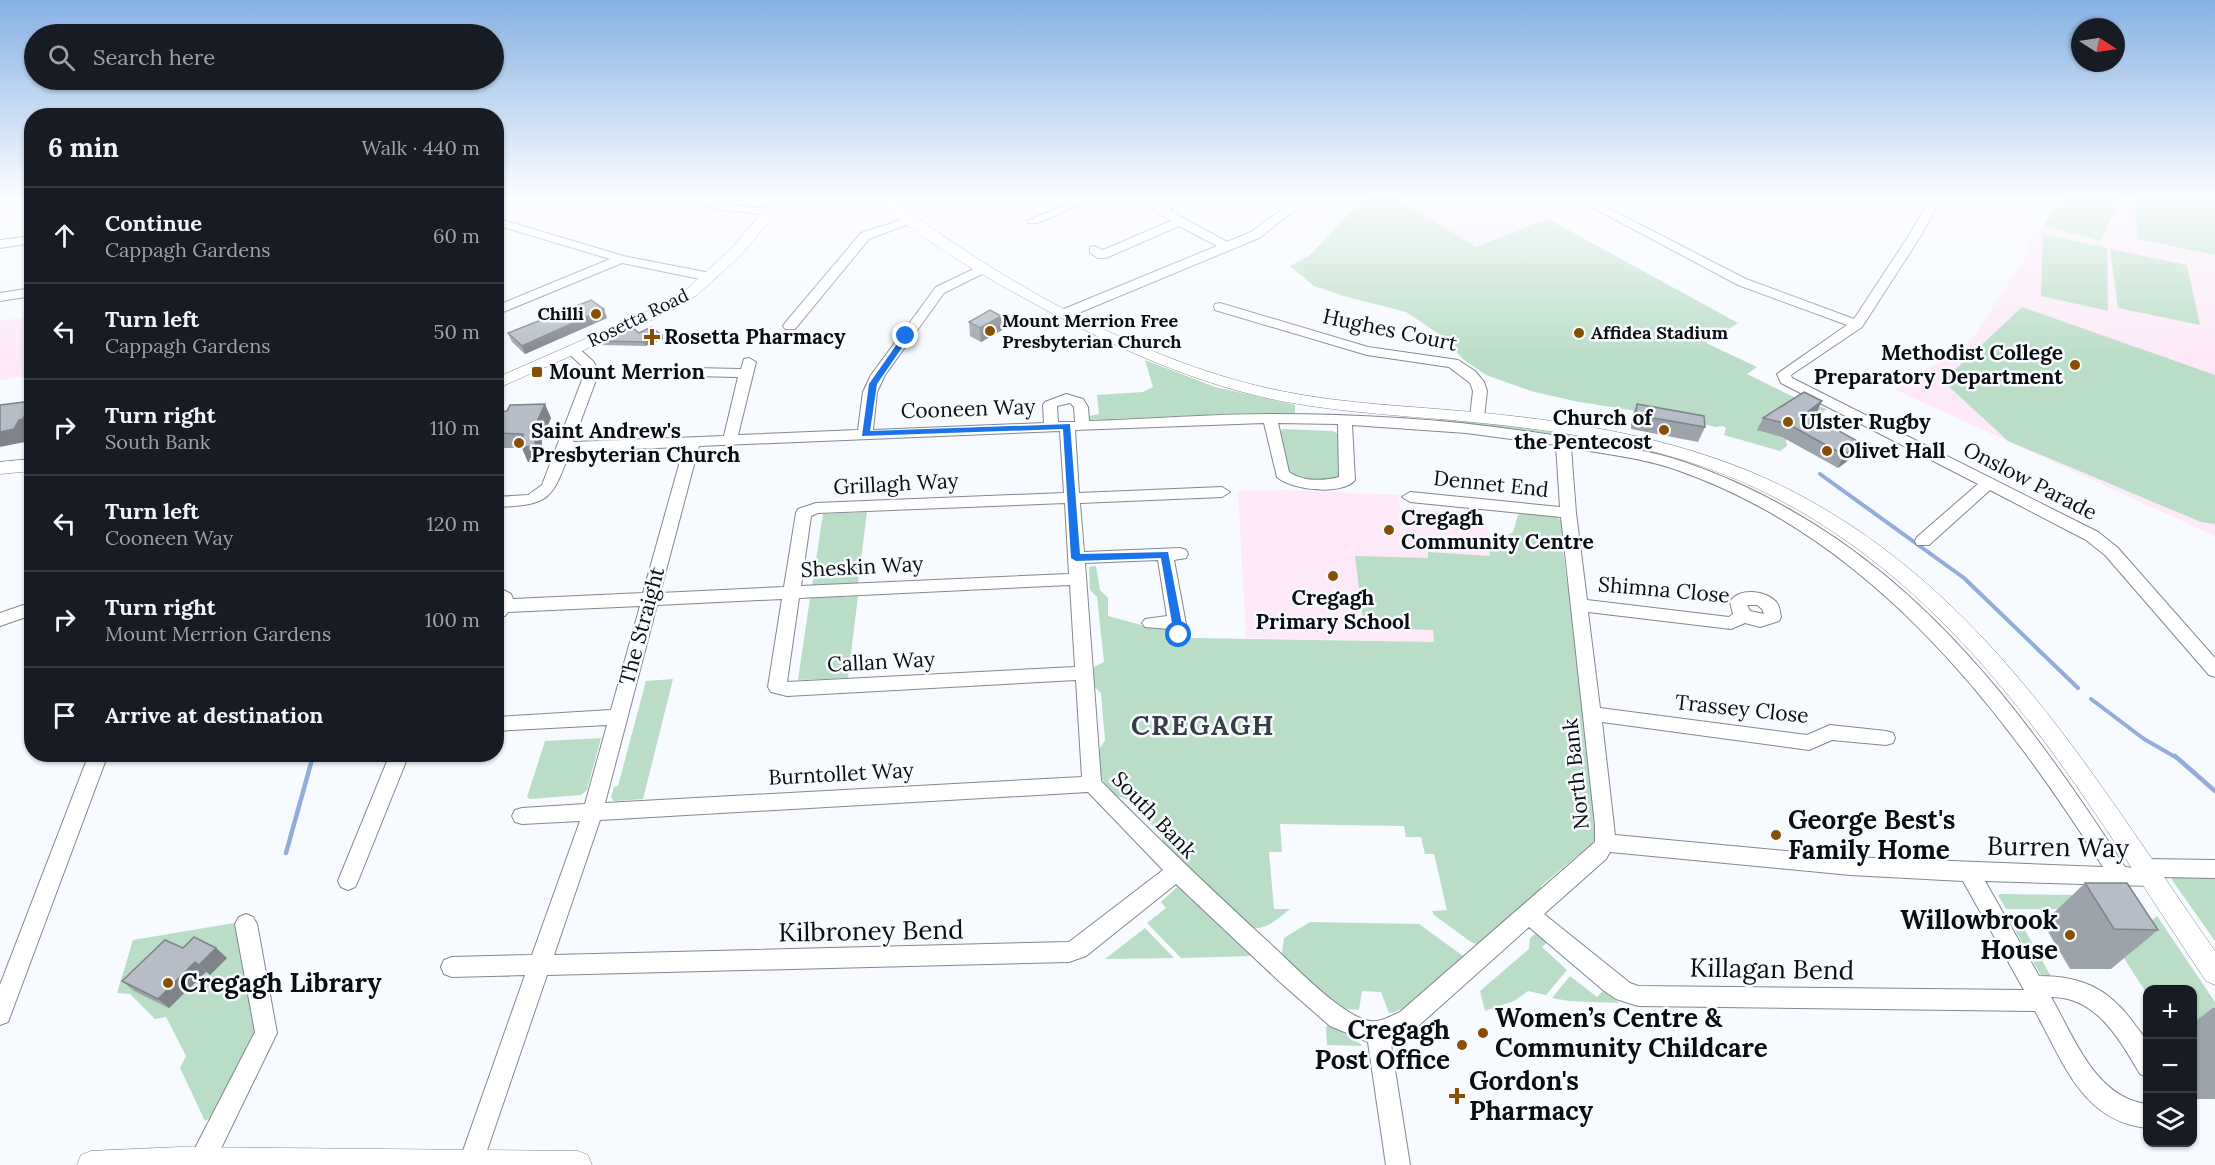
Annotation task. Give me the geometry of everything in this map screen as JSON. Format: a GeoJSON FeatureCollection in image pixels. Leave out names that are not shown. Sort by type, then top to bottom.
{"type":"FeatureCollection","features":[{"type":"Feature","properties":{"kind":"street"},"geometry":{"type":"LineString","coordinates":[[593,250],[621,259],[710,277]]}},
{"type":"Feature","properties":{"kind":"street","name":"Rosetta Road"},"geometry":{"type":"LineString","coordinates":[[504,380],[672,304],[710,277],[737,250]]}},
{"type":"Feature","properties":{"kind":"street"},"geometry":{"type":"LineString","coordinates":[[790,326],[853,250]]}},
{"type":"Feature","properties":{"kind":"street"},"geometry":{"type":"LineString","coordinates":[[956,250],[982,268],[1064,314],[1153,356],[1194,373],[1307,410],[1477,417],[1608,435],[1697,458],[1785,496],[1861,543],[1929,598],[2016,687],[2074,762],[2215,974]]}},
{"type":"Feature","properties":{"kind":"street"},"geometry":{"type":"LineString","coordinates":[[1095,250],[1102,255],[1113,250]]}},
{"type":"Feature","properties":{"kind":"street"},"geometry":{"type":"LineString","coordinates":[[1064,314],[1215,250]]}},
{"type":"Feature","properties":{"kind":"street"},"geometry":{"type":"LineString","coordinates":[[1681,250],[1742,282],[1857,324],[1906,250]]}},
{"type":"Feature","properties":{"kind":"street"},"geometry":{"type":"LineString","coordinates":[[504,307],[621,259]]}},
{"type":"Feature","properties":{"kind":"street"},"geometry":{"type":"LineString","coordinates":[[865,434],[870,392],[878,375],[940,290],[982,268]]}},
{"type":"Feature","properties":{"kind":"street"},"geometry":{"type":"LineString","coordinates":[[0,297],[24,293]]}},
{"type":"Feature","properties":{"kind":"street","name":"Hughes Court"},"geometry":{"type":"LineString","coordinates":[[1220,307],[1367,351],[1453,363],[1470,374],[1477,382],[1480,391],[1477,417]]}},
{"type":"Feature","properties":{"kind":"street","name":"Onslow Parade"},"geometry":{"type":"LineString","coordinates":[[1857,324],[1784,374],[1786,380],[2092,536],[2102,543],[2215,670]]}},
{"type":"Feature","properties":{"kind":"street"},"geometry":{"type":"LineString","coordinates":[[504,502],[530,500],[544,493],[592,372],[588,364],[572,350]]}},
{"type":"Feature","properties":{"kind":"street"},"geometry":{"type":"LineString","coordinates":[[692,372],[721,375],[748,368],[730,440]]}},
{"type":"Feature","properties":{"kind":"street","name":"Cooneen Way"},"geometry":{"type":"LineString","coordinates":[[564,447],[1270,418],[1307,410],[1345,420],[1452,428],[1563,441],[1649,457],[1718,480],[1755,496],[1809,527],[1881,579],[1913,607],[1993,693],[2050,769],[2119,875]]}},
{"type":"Feature","properties":{"kind":"street"},"geometry":{"type":"LineString","coordinates":[[1270,418],[1282,474],[1286,479],[1294,482],[1334,483],[1347,480],[1345,420]]}},
{"type":"Feature","properties":{"kind":"street","name":"South Bank"},"geometry":{"type":"LineString","coordinates":[[1067,426],[1092,784],[1177,871],[1289,976],[1338,1018],[1365,1030],[1378,1032]]}},
{"type":"Feature","properties":{"kind":"street","name":"The Straight"},"geometry":{"type":"LineString","coordinates":[[470,1164],[593,811],[693,441]]}},
{"type":"Feature","properties":{"kind":"street","name":"North Bank"},"geometry":{"type":"LineString","coordinates":[[1378,1032],[1408,1020],[1530,915],[1599,853],[1605,843],[1593,714],[1568,513],[1563,441]]}},
{"type":"Feature","properties":{"kind":"street"},"geometry":{"type":"LineString","coordinates":[[0,468],[24,466]]}},
{"type":"Feature","properties":{"kind":"street"},"geometry":{"type":"LineString","coordinates":[[1923,541],[1989,483]]}},
{"type":"Feature","properties":{"kind":"street","name":"Grillagh Way"},"geometry":{"type":"LineString","coordinates":[[791,593],[802,517],[809,510],[1222,492]]}},
{"type":"Feature","properties":{"kind":"street","name":"Dennet End"},"geometry":{"type":"LineString","coordinates":[[1410,497],[1568,513]]}},
{"type":"Feature","properties":{"kind":"street"},"geometry":{"type":"LineString","coordinates":[[1076,558],[1173,554],[1178,628],[1151,623]]}},
{"type":"Feature","properties":{"kind":"street","name":"Sheskin Way"},"geometry":{"type":"LineString","coordinates":[[504,604],[1077,579]]}},
{"type":"Feature","properties":{"kind":"street","name":"Callan Way"},"geometry":{"type":"LineString","coordinates":[[791,593],[776,682],[777,687],[781,689],[1084,674]]}},
{"type":"Feature","properties":{"kind":"street","name":"Shimna Close"},"geometry":{"type":"LineString","coordinates":[[1579,605],[1731,623],[1745,616]]}},
{"type":"Feature","properties":{"kind":"street"},"geometry":{"type":"LineString","coordinates":[[0,620],[24,611]]}},
{"type":"Feature","properties":{"kind":"street","name":"Trassey Close"},"geometry":{"type":"LineString","coordinates":[[1593,714],[1809,743],[1830,732],[1886,738]]}},
{"type":"Feature","properties":{"kind":"street"},"geometry":{"type":"LineString","coordinates":[[504,724],[618,717]]}},
{"type":"Feature","properties":{"kind":"street"},"geometry":{"type":"LineString","coordinates":[[0,1014],[96,762]]}},
{"type":"Feature","properties":{"kind":"street"},"geometry":{"type":"LineString","coordinates":[[348,881],[397,762]]}},
{"type":"Feature","properties":{"kind":"street","name":"Burntollet Way"},"geometry":{"type":"LineString","coordinates":[[593,811],[1092,784]]}},
{"type":"Feature","properties":{"kind":"street"},"geometry":{"type":"LineString","coordinates":[[522,816],[593,811]]}},
{"type":"Feature","properties":{"kind":"street","name":"Burren Way"},"geometry":{"type":"LineString","coordinates":[[1605,843],[1850,866],[1969,872],[2119,875],[2215,869]]}},
{"type":"Feature","properties":{"kind":"street","name":"Kilbroney Bend"},"geometry":{"type":"LineString","coordinates":[[540,965],[1069,952],[1078,949],[1177,871]]}},
{"type":"Feature","properties":{"kind":"street"},"geometry":{"type":"LineString","coordinates":[[1969,872],[2090,1085],[2116,1108],[2130,1114],[2143,1115]]}},
{"type":"Feature","properties":{"kind":"street","name":"Killagan Bend"},"geometry":{"type":"LineString","coordinates":[[1530,915],[1611,983],[1624,992],[1638,996],[2037,994],[2070,988],[2087,994],[2104,1005],[2120,1021],[2143,1058]]}},
{"type":"Feature","properties":{"kind":"street"},"geometry":{"type":"LineString","coordinates":[[213,1163],[266,1033],[246,924]]}},
{"type":"Feature","properties":{"kind":"street"},"geometry":{"type":"LineString","coordinates":[[452,968],[540,965]]}},
{"type":"Feature","properties":{"kind":"street"},"geometry":{"type":"LineString","coordinates":[[1378,1032],[1398,1165]]}},
{"type":"Feature","properties":{"kind":"street"},"geometry":{"type":"LineString","coordinates":[[91,1165],[213,1163],[578,1165]]}},
{"type":"Feature","properties":{"kind":"shaded area","name":"Methodist College Preparatory Department"},"geometry":{"type":"Polygon","coordinates":[[[2027,250],[2215,250],[2215,536],[1896,390],[1914,376],[1955,354],[1973,337],[2023,261],[2027,250]]]}},
{"type":"Feature","properties":{"kind":"shaded area"},"geometry":{"type":"Polygon","coordinates":[[[24,317],[24,376],[0,380],[0,321],[24,317]]]}},
{"type":"Feature","properties":{"kind":"shaded area","name":"Cregagh Primary School"},"geometry":{"type":"Polygon","coordinates":[[[1286,490],[1399,495],[1400,508],[1408,510],[1482,512],[1491,538],[1489,543],[1491,556],[1428,553],[1427,594],[1435,642],[1246,638],[1238,491],[1286,490]]]}},
{"type":"Feature","properties":{"kind":"green space","name":"Affidea Stadium"},"geometry":{"type":"Polygon","coordinates":[[[1314,250],[1605,250],[1738,323],[1706,343],[1757,367],[1747,374],[1806,403],[1827,409],[1786,440],[1787,446],[1780,451],[1724,435],[1726,428],[1723,426],[1716,427],[1680,418],[1574,401],[1531,391],[1486,375],[1463,359],[1442,336],[1406,312],[1314,286],[1290,266],[1314,250]]]}},
{"type":"Feature","properties":{"kind":"green space"},"geometry":{"type":"Polygon","coordinates":[[[2042,250],[2107,250],[2108,311],[2041,296],[2042,250]]]}},
{"type":"Feature","properties":{"kind":"green space"},"geometry":{"type":"Polygon","coordinates":[[[2110,250],[2187,265],[2200,325],[2118,308],[2110,250]]]}},
{"type":"Feature","properties":{"kind":"green space"},"geometry":{"type":"Polygon","coordinates":[[[2193,250],[2215,250],[2215,255],[2193,250]]]}},
{"type":"Feature","properties":{"kind":"green space"},"geometry":{"type":"Polygon","coordinates":[[[2022,307],[2215,375],[2215,524],[2201,522],[2008,441],[1943,381],[2022,307]]]}},
{"type":"Feature","properties":{"kind":"green space"},"geometry":{"type":"Polygon","coordinates":[[[1145,360],[1215,387],[1295,405],[1295,414],[1252,413],[1088,420],[1089,416],[1099,414],[1097,395],[1143,392],[1153,387],[1145,360]]]}},
{"type":"Feature","properties":{"kind":"green space"},"geometry":{"type":"Polygon","coordinates":[[[1423,420],[1495,424],[1567,433],[1629,445],[1649,451],[1649,454],[1424,423],[1423,420]]]}},
{"type":"Feature","properties":{"kind":"green space"},"geometry":{"type":"Polygon","coordinates":[[[1282,429],[1332,431],[1339,434],[1340,477],[1314,480],[1289,473],[1280,434],[1282,429]]]}},
{"type":"Feature","properties":{"kind":"green space"},"geometry":{"type":"Polygon","coordinates":[[[867,512],[858,583],[812,586],[823,514],[867,512]]]}},
{"type":"Feature","properties":{"kind":"green space"},"geometry":{"type":"Polygon","coordinates":[[[1523,513],[1553,515],[1563,521],[1566,529],[1561,534],[1567,583],[1574,590],[1577,620],[1572,626],[1579,683],[1587,694],[1602,827],[1591,852],[1578,855],[1541,886],[1541,898],[1479,945],[1471,942],[1434,915],[1432,911],[1447,910],[1434,854],[1425,854],[1421,837],[1406,837],[1404,826],[1280,824],[1282,852],[1269,852],[1274,909],[1290,909],[1271,924],[1255,928],[1249,927],[1163,843],[1162,835],[1126,799],[1114,795],[1101,778],[1099,750],[1105,740],[1101,693],[1094,687],[1094,667],[1104,662],[1097,597],[1090,590],[1089,567],[1096,566],[1100,590],[1108,598],[1108,616],[1152,628],[1170,629],[1190,638],[1434,642],[1433,630],[1364,628],[1355,556],[1428,558],[1428,552],[1490,556],[1491,538],[1506,536],[1513,532],[1518,515],[1523,513]]]}},
{"type":"Feature","properties":{"kind":"green space"},"geometry":{"type":"Polygon","coordinates":[[[858,596],[848,678],[798,680],[810,598],[858,596]]]}},
{"type":"Feature","properties":{"kind":"green space"},"geometry":{"type":"Polygon","coordinates":[[[673,679],[643,799],[614,801],[611,798],[614,787],[618,786],[646,681],[673,679]]]}},
{"type":"Feature","properties":{"kind":"green space"},"geometry":{"type":"Polygon","coordinates":[[[601,738],[587,790],[581,795],[530,799],[527,797],[545,741],[601,738]]]}},
{"type":"Feature","properties":{"kind":"green space"},"geometry":{"type":"Polygon","coordinates":[[[2173,874],[2215,876],[2215,941],[2172,880],[2173,874]]]}},
{"type":"Feature","properties":{"kind":"green space"},"geometry":{"type":"Polygon","coordinates":[[[1177,887],[1188,892],[1252,956],[1181,958],[1147,923],[1166,908],[1161,902],[1177,887]]]}},
{"type":"Feature","properties":{"kind":"green space"},"geometry":{"type":"Polygon","coordinates":[[[1998,895],[2078,895],[2087,909],[2006,909],[1998,895]]]}},
{"type":"Feature","properties":{"kind":"green space"},"geometry":{"type":"Polygon","coordinates":[[[2157,916],[2215,1002],[2215,1029],[2197,1025],[2197,985],[2143,985],[2143,988],[2118,949],[2157,916]]]}},
{"type":"Feature","properties":{"kind":"green space"},"geometry":{"type":"Polygon","coordinates":[[[2008,918],[2018,918],[2052,978],[2041,975],[2008,918]]]}},
{"type":"Feature","properties":{"kind":"green space"},"geometry":{"type":"Polygon","coordinates":[[[1310,922],[1419,924],[1463,956],[1463,965],[1428,994],[1399,1010],[1389,1013],[1381,992],[1362,991],[1359,1010],[1343,1009],[1291,966],[1282,953],[1284,938],[1310,922]]]}},
{"type":"Feature","properties":{"kind":"green space"},"geometry":{"type":"Polygon","coordinates":[[[234,923],[258,1035],[224,1109],[205,1121],[180,1068],[186,1056],[166,1017],[155,1019],[130,994],[117,993],[133,940],[234,923]]]}},
{"type":"Feature","properties":{"kind":"green space"},"geometry":{"type":"Polygon","coordinates":[[[1145,928],[1174,958],[1105,959],[1145,928]]]}},
{"type":"Feature","properties":{"kind":"green space"},"geometry":{"type":"Polygon","coordinates":[[[1536,933],[1548,942],[1542,947],[1567,970],[1546,995],[1528,991],[1514,1001],[1485,1011],[1480,991],[1529,949],[1530,938],[1536,933]]]}},
{"type":"Feature","properties":{"kind":"green space"},"geometry":{"type":"Polygon","coordinates":[[[1570,976],[1597,997],[1604,990],[1619,1003],[1552,998],[1570,976]]]}},
{"type":"Feature","properties":{"kind":"green space"},"geometry":{"type":"Polygon","coordinates":[[[1329,1024],[1362,1046],[1327,1045],[1326,1027],[1329,1024]]]}},
{"type":"Feature","properties":{"kind":"building"},"geometry":{"type":"Polygon","coordinates":[[[591,300],[604,309],[522,346],[508,333],[591,300]]]}},
{"type":"Feature","properties":{"kind":"building"},"geometry":{"type":"Polygon","coordinates":[[[990,310],[1001,316],[980,328],[969,322],[990,310]]]}},
{"type":"Feature","properties":{"kind":"building"},"geometry":{"type":"Polygon","coordinates":[[[651,327],[662,335],[644,342],[601,341],[633,328],[639,333],[651,327]]]}},
{"type":"Feature","properties":{"kind":"building"},"geometry":{"type":"Polygon","coordinates":[[[1804,392],[1822,401],[1806,413],[1861,443],[1844,455],[1788,424],[1763,418],[1804,392]]]}},
{"type":"Feature","properties":{"kind":"building"},"geometry":{"type":"Polygon","coordinates":[[[24,402],[24,417],[19,420],[14,429],[0,432],[0,405],[24,402]]]}},
{"type":"Feature","properties":{"kind":"building"},"geometry":{"type":"Polygon","coordinates":[[[545,404],[536,424],[535,445],[522,448],[523,434],[504,433],[504,411],[507,411],[510,405],[545,404]]]}},
{"type":"Feature","properties":{"kind":"building"},"geometry":{"type":"Polygon","coordinates":[[[1637,404],[1704,416],[1705,427],[1636,415],[1637,404]]]}},
{"type":"Feature","properties":{"kind":"building"},"geometry":{"type":"Polygon","coordinates":[[[2085,883],[2127,883],[2158,930],[2114,929],[2085,883]]]}},
{"type":"Feature","properties":{"kind":"building"},"geometry":{"type":"Polygon","coordinates":[[[194,937],[216,948],[199,965],[195,962],[158,999],[122,981],[165,940],[183,948],[194,937]]]}},
{"type":"Feature","properties":{"kind":"waterway"},"geometry":{"type":"LineString","coordinates":[[1820,474],[1964,578],[2078,688]]}},
{"type":"Feature","properties":{"kind":"waterway"},"geometry":{"type":"LineString","coordinates":[[2091,699],[2144,739],[2177,758]]}},
{"type":"Feature","properties":{"kind":"waterway"},"geometry":{"type":"LineString","coordinates":[[2175,756],[2215,791]]}},
{"type":"Feature","properties":{"kind":"waterway"},"geometry":{"type":"LineString","coordinates":[[286,853],[311,762]]}},
{"type":"Feature","properties":{"kind":"place","name":"Chilli"},"geometry":{"type":"Point","coordinates":[596,314]}},
{"type":"Feature","properties":{"kind":"place","name":"Mount Merrion Free Presbyterian Church"},"geometry":{"type":"Point","coordinates":[990,331]}},
{"type":"Feature","properties":{"kind":"place","name":"Affidea Stadium"},"geometry":{"type":"Point","coordinates":[1579,333]}},
{"type":"Feature","properties":{"kind":"place","name":"Rosetta Pharmacy"},"geometry":{"type":"Point","coordinates":[652,337]}},
{"type":"Feature","properties":{"kind":"place","name":"Methodist College Preparatory Department"},"geometry":{"type":"Point","coordinates":[2075,365]}},
{"type":"Feature","properties":{"kind":"place","name":"Mount Merrion"},"geometry":{"type":"Point","coordinates":[537,372]}},
{"type":"Feature","properties":{"kind":"place","name":"Ulster Rugby"},"geometry":{"type":"Point","coordinates":[1788,422]}},
{"type":"Feature","properties":{"kind":"place","name":"Church of the Pentecost"},"geometry":{"type":"Point","coordinates":[1664,430]}},
{"type":"Feature","properties":{"kind":"place","name":"Saint Andrew's Presbyterian Church"},"geometry":{"type":"Point","coordinates":[519,443]}},
{"type":"Feature","properties":{"kind":"place","name":"Olivet Hall"},"geometry":{"type":"Point","coordinates":[1827,451]}},
{"type":"Feature","properties":{"kind":"place","name":"Cregagh Community Centre"},"geometry":{"type":"Point","coordinates":[1389,530]}},
{"type":"Feature","properties":{"kind":"place","name":"Cregagh Primary School"},"geometry":{"type":"Point","coordinates":[1333,576]}},
{"type":"Feature","properties":{"kind":"place","name":"George Best's Family Home"},"geometry":{"type":"Point","coordinates":[1776,835]}},
{"type":"Feature","properties":{"kind":"place","name":"Willowbrook House"},"geometry":{"type":"Point","coordinates":[2070,935]}},
{"type":"Feature","properties":{"kind":"place","name":"Cregagh Library"},"geometry":{"type":"Point","coordinates":[168,983]}},
{"type":"Feature","properties":{"kind":"place","name":"Women’s Centre & Community Childcare"},"geometry":{"type":"Point","coordinates":[1483,1033]}},
{"type":"Feature","properties":{"kind":"place","name":"Cregagh Post Office"},"geometry":{"type":"Point","coordinates":[1462,1045]}},
{"type":"Feature","properties":{"kind":"place","name":"Gordon's Pharmacy"},"geometry":{"type":"Point","coordinates":[1457,1096]}},
{"type":"Feature","properties":{"kind":"district","name":"CREGAGH"},"geometry":{"type":"Point","coordinates":[1203,726]}},
{"type":"Feature","properties":{"kind":"route"},"geometry":{"type":"LineString","coordinates":[[906,336],[873,384],[867,410],[865,434],[1067,426],[1076,558],[1165,554],[1179,635]]}}]}
